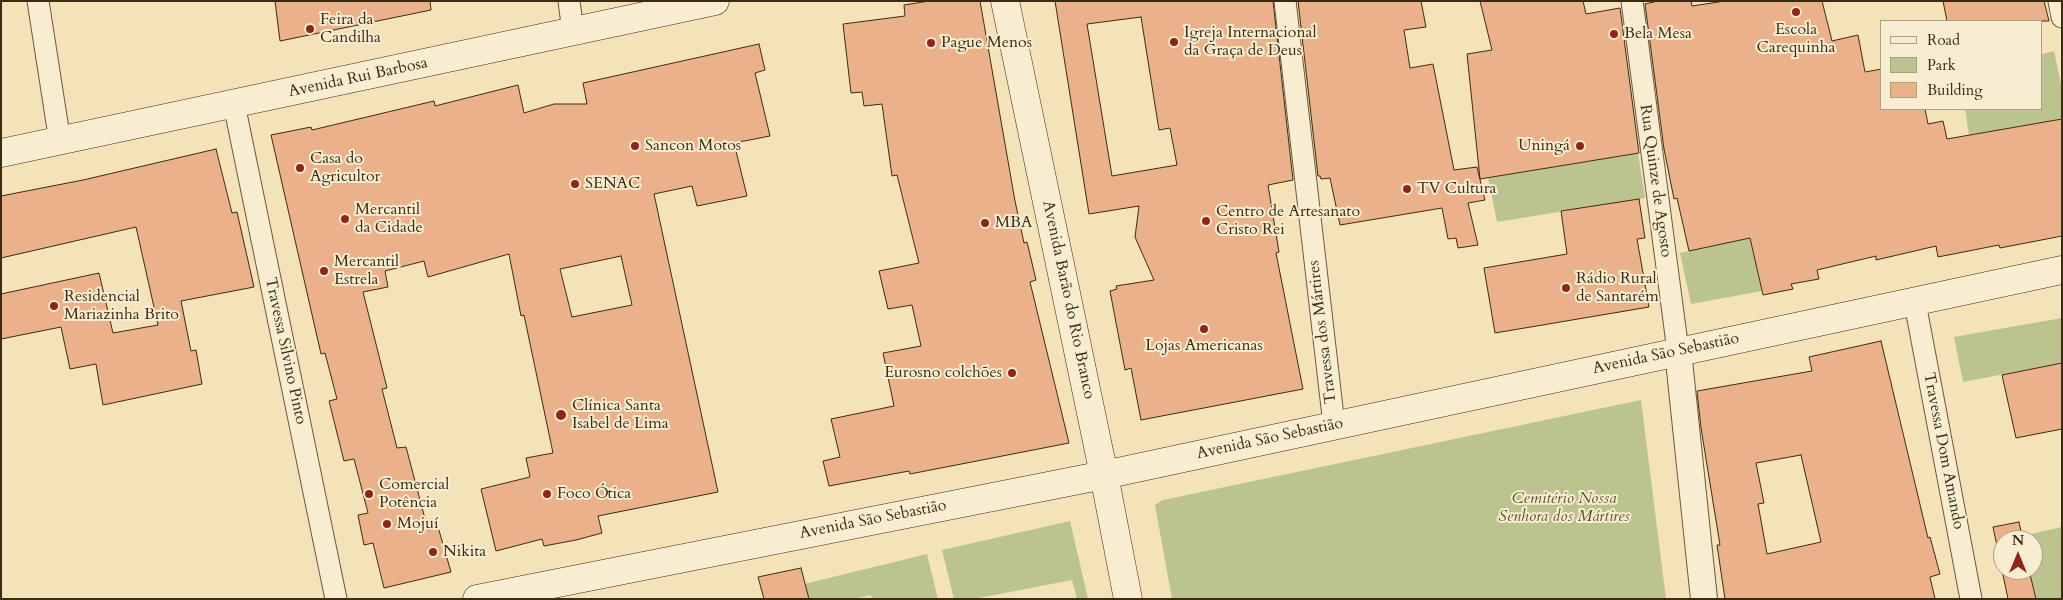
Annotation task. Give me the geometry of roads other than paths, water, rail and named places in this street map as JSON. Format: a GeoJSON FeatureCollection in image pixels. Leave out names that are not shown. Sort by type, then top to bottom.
{"type":"FeatureCollection","features":[{"type":"Feature","properties":{"kind":"main road","name":"Avenida Rui Barbosa"},"geometry":{"type":"LineString","coordinates":[[1,154],[715,1]]}},
{"type":"Feature","properties":{"kind":"main road","name":"Avenida Barão do Rio Branco"},"geometry":{"type":"LineString","coordinates":[[1005,1],[1128,599]]}},
{"type":"Feature","properties":{"kind":"main road","name":"Avenida São Sebastião"},"geometry":{"type":"LineString","coordinates":[[477,599],[1104,475],[2062,270]]}},
{"type":"Feature","properties":{"kind":"street"},"geometry":{"type":"LineString","coordinates":[[38,1],[60,142]]}},
{"type":"Feature","properties":{"kind":"street"},"geometry":{"type":"LineString","coordinates":[[569,1],[574,32]]}},
{"type":"Feature","properties":{"kind":"street","name":"Travessa dos Mártires"},"geometry":{"type":"LineString","coordinates":[[1285,1],[1334,425]]}},
{"type":"Feature","properties":{"kind":"street","name":"Rua Quinze de Agosto"},"geometry":{"type":"LineString","coordinates":[[1632,1],[1678,351],[1704,599]]}},
{"type":"Feature","properties":{"kind":"street"},"geometry":{"type":"LineString","coordinates":[[2059,1],[2062,17]]}},
{"type":"Feature","properties":{"kind":"street","name":"Travessa Silvino Pinto"},"geometry":{"type":"LineString","coordinates":[[234,104],[336,599]]}},
{"type":"Feature","properties":{"kind":"street","name":"Travessa Dom Amando"},"geometry":{"type":"LineString","coordinates":[[1914,303],[1971,599]]}},
{"type":"Feature","properties":{"kind":"place","name":"Escola Carequinha"},"geometry":{"type":"Point","coordinates":[1796,12]}},
{"type":"Feature","properties":{"kind":"place","name":"Feira da Candilha"},"geometry":{"type":"Point","coordinates":[310,29]}},
{"type":"Feature","properties":{"kind":"place","name":"Bela Mesa"},"geometry":{"type":"Point","coordinates":[1614,34]}},
{"type":"Feature","properties":{"kind":"place","name":"Igreja Internacional da Graça de Deus"},"geometry":{"type":"Point","coordinates":[1174,42]}},
{"type":"Feature","properties":{"kind":"place","name":"Pague Menos"},"geometry":{"type":"Point","coordinates":[931,43]}},
{"type":"Feature","properties":{"kind":"place","name":"Sancon Motos"},"geometry":{"type":"Point","coordinates":[635,146]}},
{"type":"Feature","properties":{"kind":"place","name":"Uningá"},"geometry":{"type":"Point","coordinates":[1580,146]}},
{"type":"Feature","properties":{"kind":"place","name":"Casa do Agricultor"},"geometry":{"type":"Point","coordinates":[300,168]}},
{"type":"Feature","properties":{"kind":"place","name":"SENAC"},"geometry":{"type":"Point","coordinates":[575,184]}},
{"type":"Feature","properties":{"kind":"place","name":"TV Cultura"},"geometry":{"type":"Point","coordinates":[1407,189]}},
{"type":"Feature","properties":{"kind":"place","name":"Mercantil da Cidade"},"geometry":{"type":"Point","coordinates":[345,219]}},
{"type":"Feature","properties":{"kind":"place","name":"Centro de Artesanato Cristo Rei"},"geometry":{"type":"Point","coordinates":[1206,221]}},
{"type":"Feature","properties":{"kind":"place","name":"MBA"},"geometry":{"type":"Point","coordinates":[985,223]}},
{"type":"Feature","properties":{"kind":"place","name":"Mercantil Estrela"},"geometry":{"type":"Point","coordinates":[324,271]}},
{"type":"Feature","properties":{"kind":"place","name":"Rádio Rural de Santarém"},"geometry":{"type":"Point","coordinates":[1566,288]}},
{"type":"Feature","properties":{"kind":"place","name":"Residencial Mariazinha Brito"},"geometry":{"type":"Point","coordinates":[54,306]}},
{"type":"Feature","properties":{"kind":"place","name":"Lojas Americanas"},"geometry":{"type":"Point","coordinates":[1204,329]}},
{"type":"Feature","properties":{"kind":"place","name":"Eurosno colchões"},"geometry":{"type":"Point","coordinates":[1012,373]}},
{"type":"Feature","properties":{"kind":"place","name":"Clínica Santa Isabel de Lima"},"geometry":{"type":"Point","coordinates":[561,415]}},
{"type":"Feature","properties":{"kind":"place","name":"Comercial Potência"},"geometry":{"type":"Point","coordinates":[369,494]}},
{"type":"Feature","properties":{"kind":"place","name":"Foco Ótica"},"geometry":{"type":"Point","coordinates":[547,494]}},
{"type":"Feature","properties":{"kind":"place","name":"Mojuí"},"geometry":{"type":"Point","coordinates":[387,524]}},
{"type":"Feature","properties":{"kind":"place","name":"Nikita"},"geometry":{"type":"Point","coordinates":[433,552]}},
{"type":"Feature","properties":{"kind":"park label","name":"Cemitério Nossa Senhora dos Mártires"},"geometry":{"type":"Point","coordinates":[1564,508]}}]}
